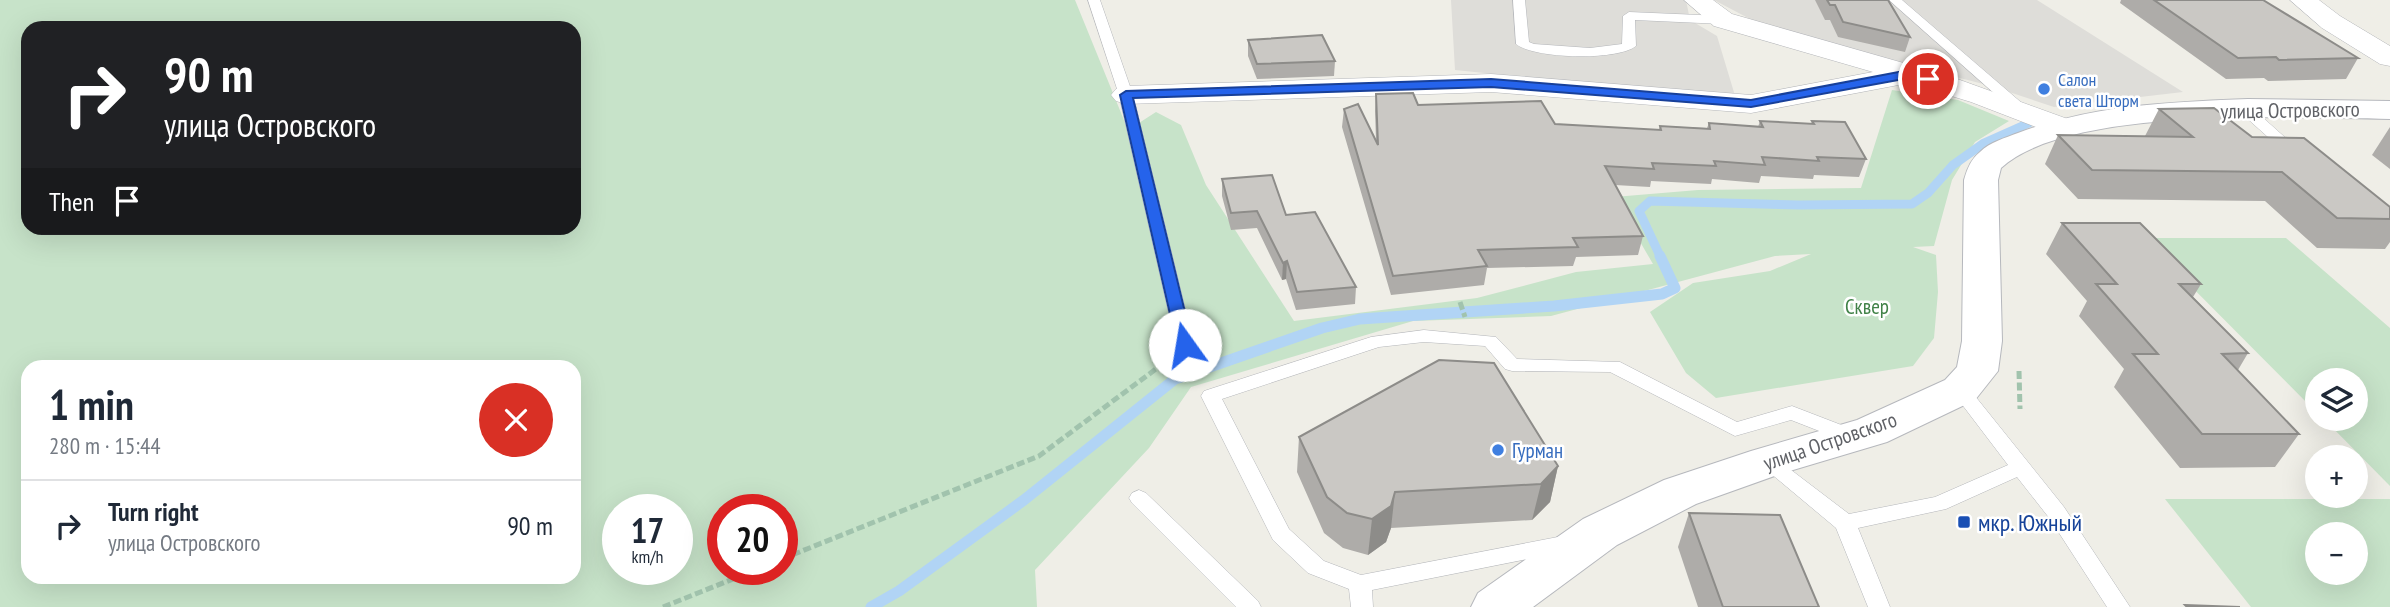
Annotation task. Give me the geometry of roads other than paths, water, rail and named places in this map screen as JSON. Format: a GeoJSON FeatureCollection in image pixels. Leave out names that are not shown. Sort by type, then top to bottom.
{"type":"FeatureCollection","features":[{"type":"Feature","properties":{"kind":"street"},"geometry":{"type":"LineString","coordinates":[[1697,0],[1723,20],[1964,89],[2018,107],[2065,128]]}},
{"type":"Feature","properties":{"kind":"street"},"geometry":{"type":"LineString","coordinates":[[2303,0],[2331,22],[2390,58]]}},
{"type":"Feature","properties":{"kind":"street"},"geometry":{"type":"LineString","coordinates":[[1126,95],[1491,83],[1751,104],[1909,74]]}},
{"type":"Feature","properties":{"kind":"street","name":"улица Островского"},"geometry":{"type":"LineString","coordinates":[[1509,603],[1591,539],[1680,492],[1767,462],[1872,431],[1960,390],[1977,371],[1982,341],[1981,180],[1986,164],[2001,152],[2029,138],[2065,128],[2157,115],[2246,110],[2390,110]]}},
{"type":"Feature","properties":{"kind":"lane"},"geometry":{"type":"LineString","coordinates":[[1094,0],[1126,95],[1185,345]]}},
{"type":"Feature","properties":{"kind":"lane"},"geometry":{"type":"LineString","coordinates":[[1519,0],[1523,44],[1532,48],[1614,51],[1629,46],[1627,0]]}},
{"type":"Feature","properties":{"kind":"lane"},"geometry":{"type":"LineString","coordinates":[[1895,0],[2018,107]]}},
{"type":"Feature","properties":{"kind":"lane"},"geometry":{"type":"LineString","coordinates":[[1629,16],[1723,20]]}},
{"type":"Feature","properties":{"kind":"lane"},"geometry":{"type":"LineString","coordinates":[[2246,110],[2305,162]]}},
{"type":"Feature","properties":{"kind":"lane"},"geometry":{"type":"LineString","coordinates":[[1591,539],[1360,584],[1316,567],[1281,534],[1210,396],[1377,341],[1424,336],[1490,341],[1512,365],[1613,366],[1735,429],[1792,413],[1853,437]]}},
{"type":"Feature","properties":{"kind":"lane"},"geometry":{"type":"LineString","coordinates":[[1960,390],[2057,513],[2119,607]]}},
{"type":"Feature","properties":{"kind":"lane"},"geometry":{"type":"LineString","coordinates":[[1767,462],[1845,523],[1879,607]]}},
{"type":"Feature","properties":{"kind":"lane"},"geometry":{"type":"LineString","coordinates":[[1845,523],[1939,504],[2021,467]]}},
{"type":"Feature","properties":{"kind":"lane"},"geometry":{"type":"LineString","coordinates":[[1139,498],[1250,607]]}},
{"type":"Feature","properties":{"kind":"lane"},"geometry":{"type":"LineString","coordinates":[[1360,584],[1362,607]]}},
{"type":"Feature","properties":{"kind":"waterway"},"geometry":{"type":"LineString","coordinates":[[1661,258],[1639,211],[1650,201],[1799,205],[1912,204],[1928,193],[1953,165],[1984,143],[2029,123]]}},
{"type":"Feature","properties":{"kind":"waterway"},"geometry":{"type":"LineString","coordinates":[[871,607],[899,591],[1024,500],[1175,379],[1322,328],[1360,319],[1554,306],[1662,294],[1675,288],[1660,256]]}},
{"type":"Feature","properties":{"kind":"place","name":"Салон света Шторм"},"geometry":{"type":"Point","coordinates":[2044,89]}},
{"type":"Feature","properties":{"kind":"place","name":"Гурман"},"geometry":{"type":"Point","coordinates":[1498,450]}},
{"type":"Feature","properties":{"kind":"place","name":"мкр. Южный"},"geometry":{"type":"Point","coordinates":[1964,522]}},
{"type":"Feature","properties":{"kind":"park label","name":"Сквер"},"geometry":{"type":"Point","coordinates":[1867,306]}}]}
